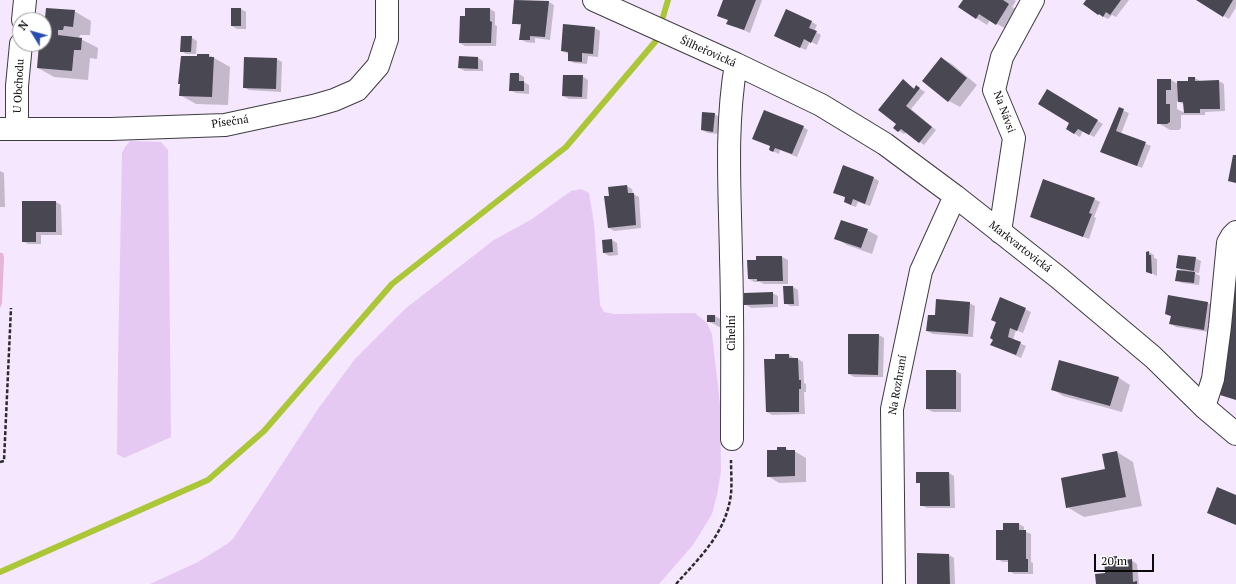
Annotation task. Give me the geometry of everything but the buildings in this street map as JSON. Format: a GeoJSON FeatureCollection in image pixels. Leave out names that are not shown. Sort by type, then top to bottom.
{"type":"FeatureCollection","features":[{"type":"Feature","properties":{"kind":"street"},"geometry":{"type":"LineString","coordinates":[[24,12],[25,0]]}},
{"type":"Feature","properties":{"kind":"street","name":"Písečná"},"geometry":{"type":"LineString","coordinates":[[9,129],[111,129],[225,125],[334,100],[357,90],[378,66],[387,39],[387,0]]}},
{"type":"Feature","properties":{"kind":"street","name":"Šilheřovická"},"geometry":{"type":"LineString","coordinates":[[594,0],[736,64],[821,105]]}},
{"type":"Feature","properties":{"kind":"street","name":"Na Návsi"},"geometry":{"type":"LineString","coordinates":[[1000,232],[1014,138],[994,90],[1002,57],[1033,0]]}},
{"type":"Feature","properties":{"kind":"street","name":"U Obchodu"},"geometry":{"type":"LineString","coordinates":[[9,129],[17,86],[20,52]]}},
{"type":"Feature","properties":{"kind":"street","name":"Cihelní"},"geometry":{"type":"LineString","coordinates":[[732,439],[733,304],[729,168],[731,103],[736,64]]}},
{"type":"Feature","properties":{"kind":"street","name":"Markvartovická"},"geometry":{"type":"LineString","coordinates":[[821,105],[885,144],[955,196],[1059,278],[1153,357],[1204,407],[1236,434]]}},
{"type":"Feature","properties":{"kind":"street","name":"Na Rozhraní"},"geometry":{"type":"LineString","coordinates":[[894,584],[892,409],[921,271],[955,196]]}},
{"type":"Feature","properties":{"kind":"street"},"geometry":{"type":"LineString","coordinates":[[1204,407],[1212,379],[1219,333],[1228,243],[1236,232]]}},
{"type":"Feature","properties":{"kind":"path"},"geometry":{"type":"LineString","coordinates":[[0,462],[4,461],[11,308]]}},
{"type":"Feature","properties":{"kind":"path"},"geometry":{"type":"LineString","coordinates":[[676,584],[707,550],[719,532],[725,519],[731,492],[732,439]]}},
{"type":"Feature","properties":{"kind":"shaded area"},"geometry":{"type":"Polygon","coordinates":[[[130,141],[161,142],[168,150],[171,437],[124,458],[117,454],[118,361],[122,153],[130,141]]]}},
{"type":"Feature","properties":{"kind":"shaded area"},"geometry":{"type":"Polygon","coordinates":[[[581,189],[589,193],[594,223],[600,305],[604,312],[614,314],[695,313],[707,323],[712,334],[720,404],[721,471],[717,495],[712,514],[693,545],[659,584],[150,584],[198,562],[233,539],[318,409],[355,359],[406,308],[494,240],[532,219],[571,191],[581,189]]]}},
{"type":"Feature","properties":{"kind":"shaded area"},"geometry":{"type":"Polygon","coordinates":[[[0,253],[3,253],[4,258],[2,303],[0,308],[0,253]]]}},
{"type":"Feature","properties":{"kind":"waterway"},"geometry":{"type":"LineString","coordinates":[[663,17],[668,0]]}},
{"type":"Feature","properties":{"kind":"waterway"},"geometry":{"type":"LineString","coordinates":[[0,572],[208,480],[264,431],[392,284],[566,147],[655,42]]}}]}
